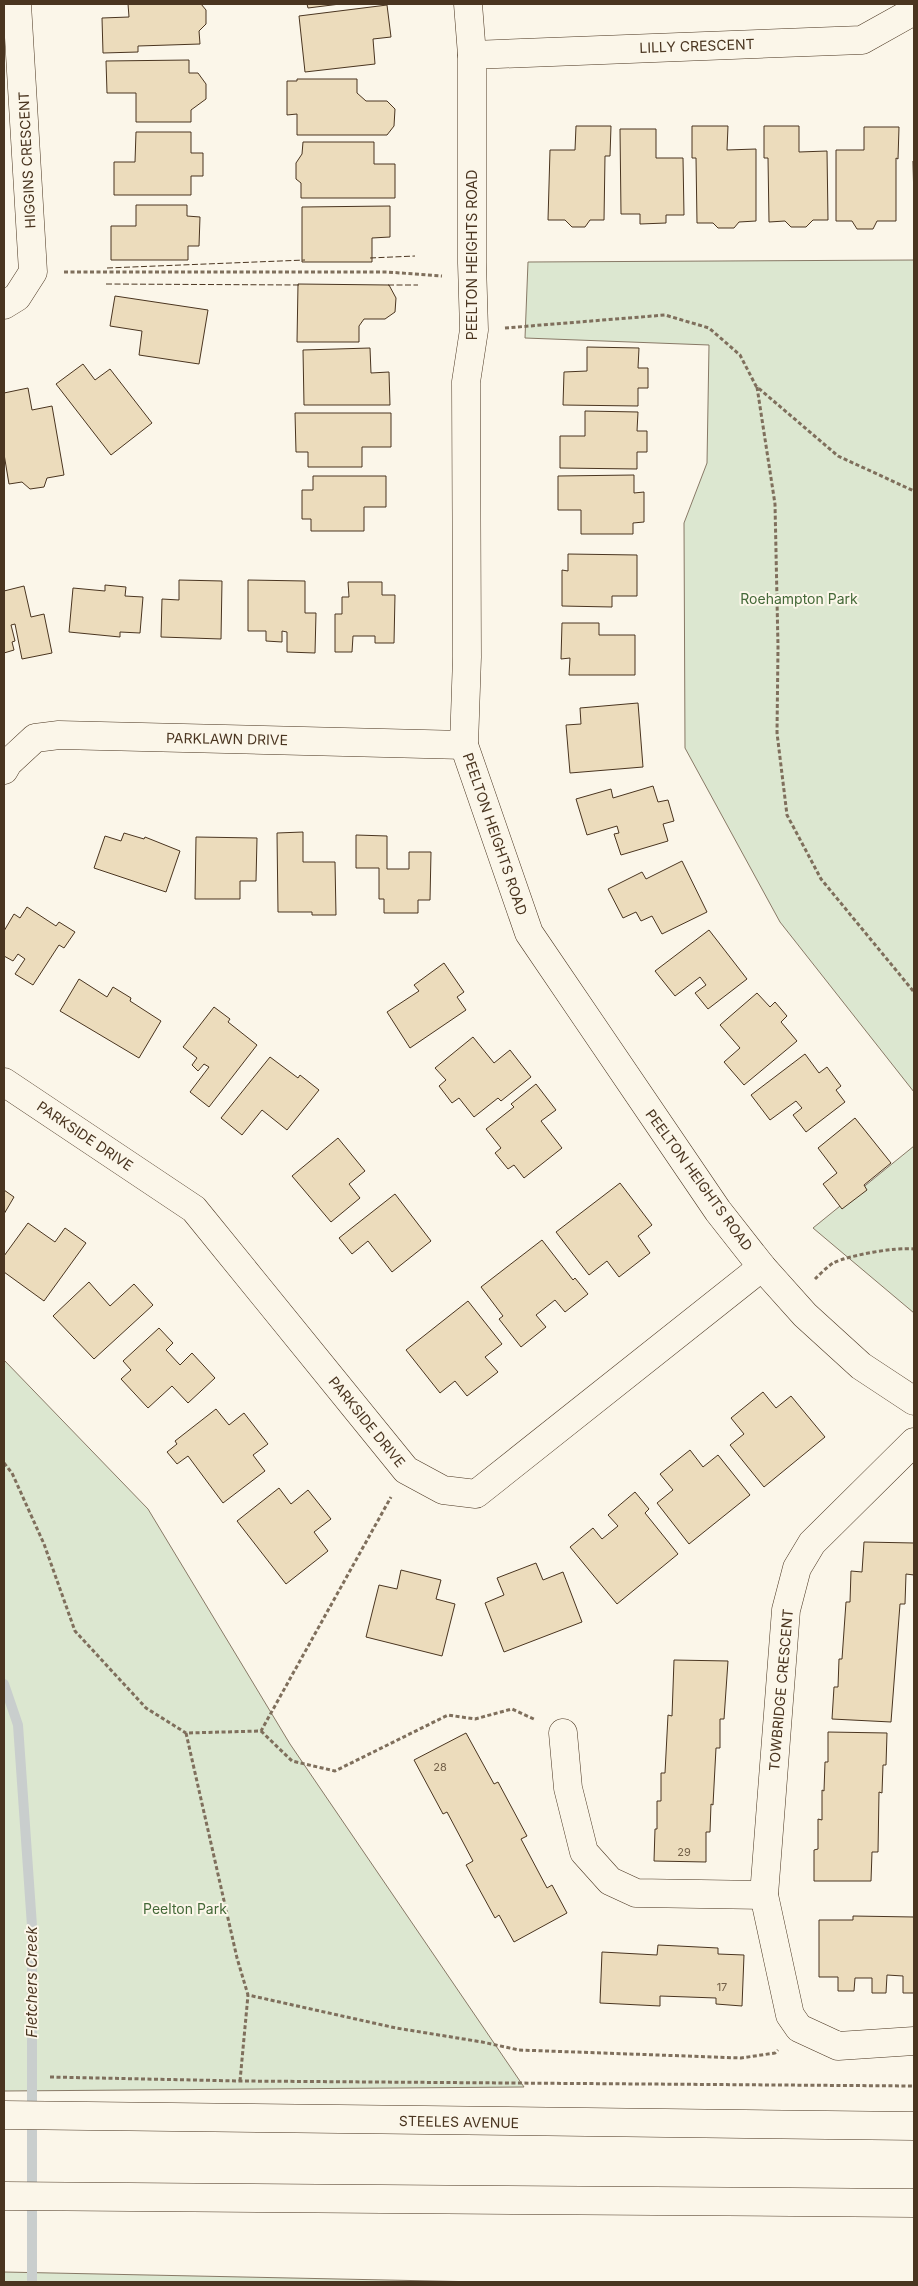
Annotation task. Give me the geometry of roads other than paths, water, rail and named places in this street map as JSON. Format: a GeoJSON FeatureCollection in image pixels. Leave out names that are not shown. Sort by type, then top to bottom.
{"type":"FeatureCollection","features":[{"type":"Feature","properties":{"kind":"street","name":"HIGGINS CRESCENT"},"geometry":{"type":"LineString","coordinates":[[4,305],[16,297],[34,272],[17,4]]}},
{"type":"Feature","properties":{"kind":"street","name":"PEELTON HEIGHTS ROAD"},"geometry":{"type":"LineString","coordinates":[[468,4],[472,55],[472,263],[474,330],[466,382],[467,657],[464,745],[529,933],[718,1211],[790,1301],[861,1366],[914,1400]]}},
{"type":"Feature","properties":{"kind":"street","name":"LILLY CRESCENT"},"geometry":{"type":"LineString","coordinates":[[472,55],[862,40],[914,11],[913,4]]}},
{"type":"Feature","properties":{"kind":"street","name":"PARKLAWN DRIVE"},"geometry":{"type":"LineString","coordinates":[[4,770],[8,763],[35,738],[59,735],[464,745]]}},
{"type":"Feature","properties":{"kind":"street","name":"PARKSIDE DRIVE"},"geometry":{"type":"LineString","coordinates":[[4,1082],[194,1209],[406,1470],[443,1490],[476,1494],[762,1267]]}},
{"type":"Feature","properties":{"kind":"street","name":"TOWBRIDGE CRESCENT"},"geometry":{"type":"LineString","coordinates":[[914,1442],[812,1544],[797,1568],[786,1610],[764,1895],[790,2015],[799,2028],[838,2046],[914,2041]]}},
{"type":"Feature","properties":{"kind":"street"},"geometry":{"type":"LineString","coordinates":[[563,1733],[568,1788],[584,1852],[610,1881],[636,1894],[764,1895]]}},
{"type":"Feature","properties":{"kind":"street","name":"STEELES AVENUE"},"geometry":{"type":"LineString","coordinates":[[4,2115],[914,2126]]}},
{"type":"Feature","properties":{"kind":"street"},"geometry":{"type":"LineString","coordinates":[[4,2196],[914,2203]]}},
{"type":"Feature","properties":{"kind":"waterway","name":"Fletchers Creek"},"geometry":{"type":"LineString","coordinates":[[4,1684],[18,1725],[32,1926],[32,2282]]}},
{"type":"Feature","properties":{"kind":"park label","name":"Roehampton Park"},"geometry":{"type":"Point","coordinates":[799,599]}},
{"type":"Feature","properties":{"kind":"park label","name":"Peelton Park"},"geometry":{"type":"Point","coordinates":[185,1909]}}]}
